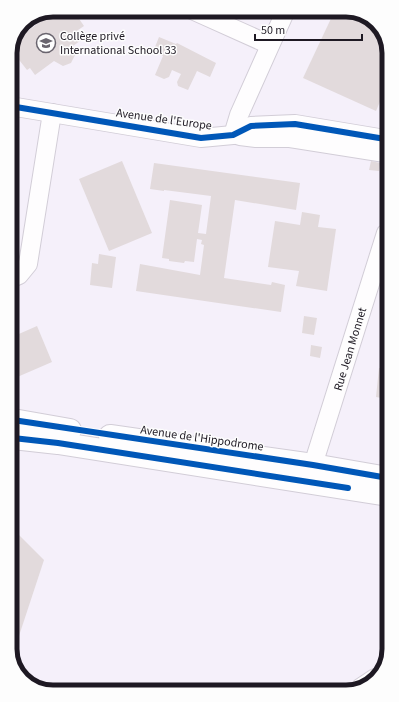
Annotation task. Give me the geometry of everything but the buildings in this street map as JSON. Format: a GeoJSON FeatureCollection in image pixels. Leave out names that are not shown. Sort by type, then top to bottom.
{"type":"FeatureCollection","features":[{"type":"Feature","properties":{"kind":"main road","name":"Avenue de l'Hippodrome"},"geometry":{"type":"LineString","coordinates":[[17,421],[313,465],[382,477]]}},
{"type":"Feature","properties":{"kind":"main road"},"geometry":{"type":"LineString","coordinates":[[17,438],[58,443],[382,494]]}},
{"type":"Feature","properties":{"kind":"street"},"geometry":{"type":"LineString","coordinates":[[208,17],[270,45]]}},
{"type":"Feature","properties":{"kind":"street"},"geometry":{"type":"LineString","coordinates":[[233,135],[239,115],[283,17]]}},
{"type":"Feature","properties":{"kind":"street","name":"Avenue de l'Europe"},"geometry":{"type":"LineString","coordinates":[[17,107],[201,138],[233,135],[256,138],[290,138],[382,152]]}},
{"type":"Feature","properties":{"kind":"street"},"geometry":{"type":"LineString","coordinates":[[17,276],[28,264],[52,113]]}},
{"type":"Feature","properties":{"kind":"street","name":"Avenue de l'Europe"},"geometry":{"type":"LineString","coordinates":[[233,135],[251,126],[295,124],[382,138]]}},
{"type":"Feature","properties":{"kind":"street","name":"Rue Jean Monnet"},"geometry":{"type":"LineString","coordinates":[[313,465],[382,246]]}},
{"type":"Feature","properties":{"kind":"cycle path"},"geometry":{"type":"LineString","coordinates":[[17,107],[201,138],[233,135],[251,126],[295,124],[382,138]]}},
{"type":"Feature","properties":{"kind":"cycle path"},"geometry":{"type":"LineString","coordinates":[[17,421],[313,465],[382,477]]}},
{"type":"Feature","properties":{"kind":"cycle path"},"geometry":{"type":"LineString","coordinates":[[17,438],[58,443],[348,488]]}},
{"type":"Feature","properties":{"kind":"place","name":"Collège privé International School 33"},"geometry":{"type":"Point","coordinates":[46,43]}}]}
